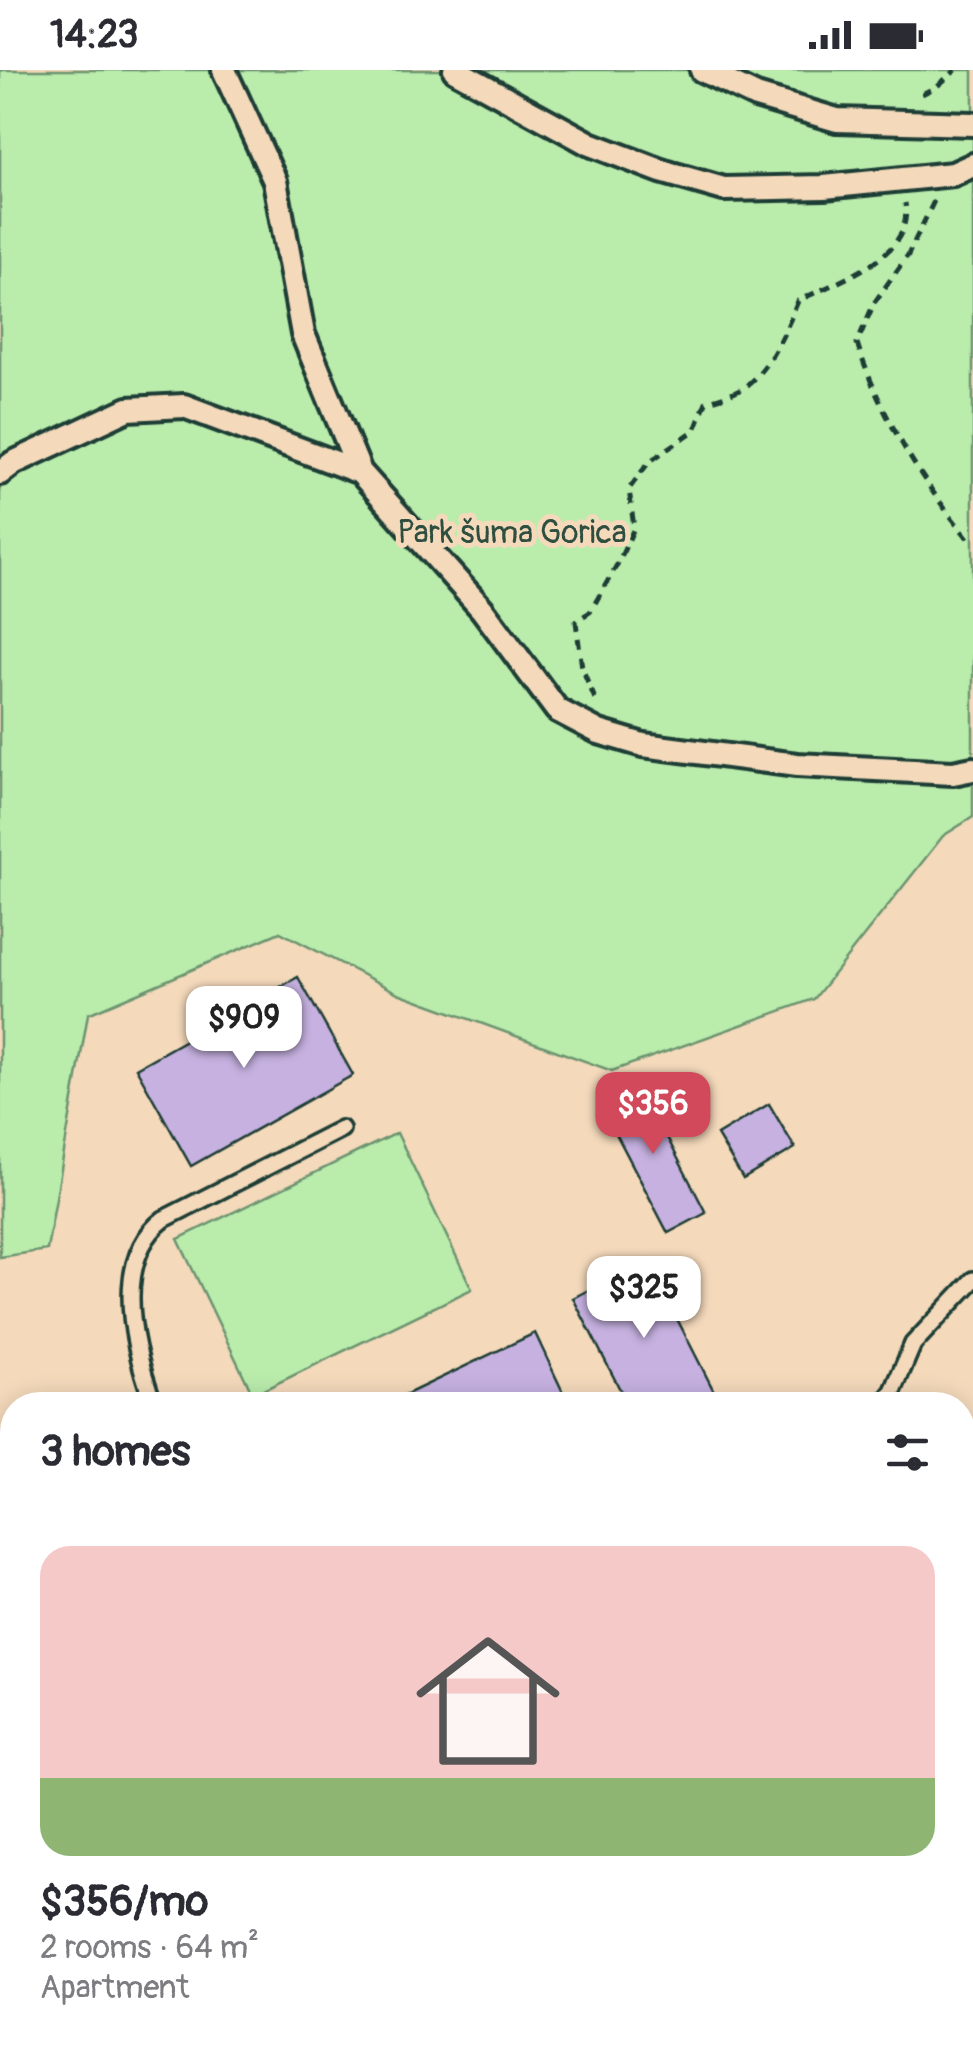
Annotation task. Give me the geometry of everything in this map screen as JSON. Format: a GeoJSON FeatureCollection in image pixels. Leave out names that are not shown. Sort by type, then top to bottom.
{"type":"FeatureCollection","features":[{"type":"Feature","properties":{"kind":"street"},"geometry":{"type":"LineString","coordinates":[[224,70],[275,181],[302,334],[360,472],[482,609],[557,710],[599,732],[644,745],[797,764],[953,773],[973,769]]}},
{"type":"Feature","properties":{"kind":"street"},"geometry":{"type":"LineString","coordinates":[[455,70],[590,144],[661,171],[724,188],[824,187],[963,170]]}},
{"type":"Feature","properties":{"kind":"street"},"geometry":{"type":"LineString","coordinates":[[702,70],[756,96],[838,120],[973,124]]}},
{"type":"Feature","properties":{"kind":"street"},"geometry":{"type":"LineString","coordinates":[[0,473],[13,463],[128,410],[184,406],[360,472]]}},
{"type":"Feature","properties":{"kind":"lane"},"geometry":{"type":"LineString","coordinates":[[149,1392],[138,1362],[130,1313],[136,1269],[147,1232],[164,1219],[341,1129]]}},
{"type":"Feature","properties":{"kind":"lane"},"geometry":{"type":"LineString","coordinates":[[892,1392],[913,1344],[973,1280]]}},
{"type":"Feature","properties":{"kind":"path"},"geometry":{"type":"LineString","coordinates":[[894,123],[896,107],[936,87],[956,70]]}},
{"type":"Feature","properties":{"kind":"path"},"geometry":{"type":"LineString","coordinates":[[963,170],[930,207],[908,255],[874,303],[857,343],[868,378],[916,466],[973,544]]}},
{"type":"Feature","properties":{"kind":"path"},"geometry":{"type":"LineString","coordinates":[[599,732],[594,691],[582,668],[576,622],[590,612],[634,528],[629,489],[649,462],[696,430],[706,402],[741,390],[764,367],[798,301],[882,259],[904,232],[907,213],[902,179]]}},
{"type":"Feature","properties":{"kind":"green space","name":"Park šuma Gorica"},"geometry":{"type":"Polygon","coordinates":[[[0,70],[973,70],[973,817],[943,836],[814,999],[612,1071],[398,993],[280,932],[88,1014],[47,1250],[0,1257],[0,70]]]}},
{"type":"Feature","properties":{"kind":"green space"},"geometry":{"type":"Polygon","coordinates":[[[397,1133],[472,1289],[259,1392],[252,1392],[178,1239],[397,1133]]]}},
{"type":"Feature","properties":{"kind":"building"},"geometry":{"type":"Polygon","coordinates":[[[298,977],[353,1075],[191,1166],[136,1068],[298,977]]]}},
{"type":"Feature","properties":{"kind":"building"},"geometry":{"type":"Polygon","coordinates":[[[638,1081],[706,1213],[668,1233],[599,1101],[638,1081]]]}},
{"type":"Feature","properties":{"kind":"building"},"geometry":{"type":"Polygon","coordinates":[[[769,1104],[795,1148],[743,1179],[717,1135],[769,1104]]]}},
{"type":"Feature","properties":{"kind":"building"},"geometry":{"type":"Polygon","coordinates":[[[647,1260],[714,1392],[621,1392],[573,1298],[647,1260]]]}},
{"type":"Feature","properties":{"kind":"building"},"geometry":{"type":"Polygon","coordinates":[[[535,1333],[563,1392],[411,1392],[535,1333]]]}}]}
